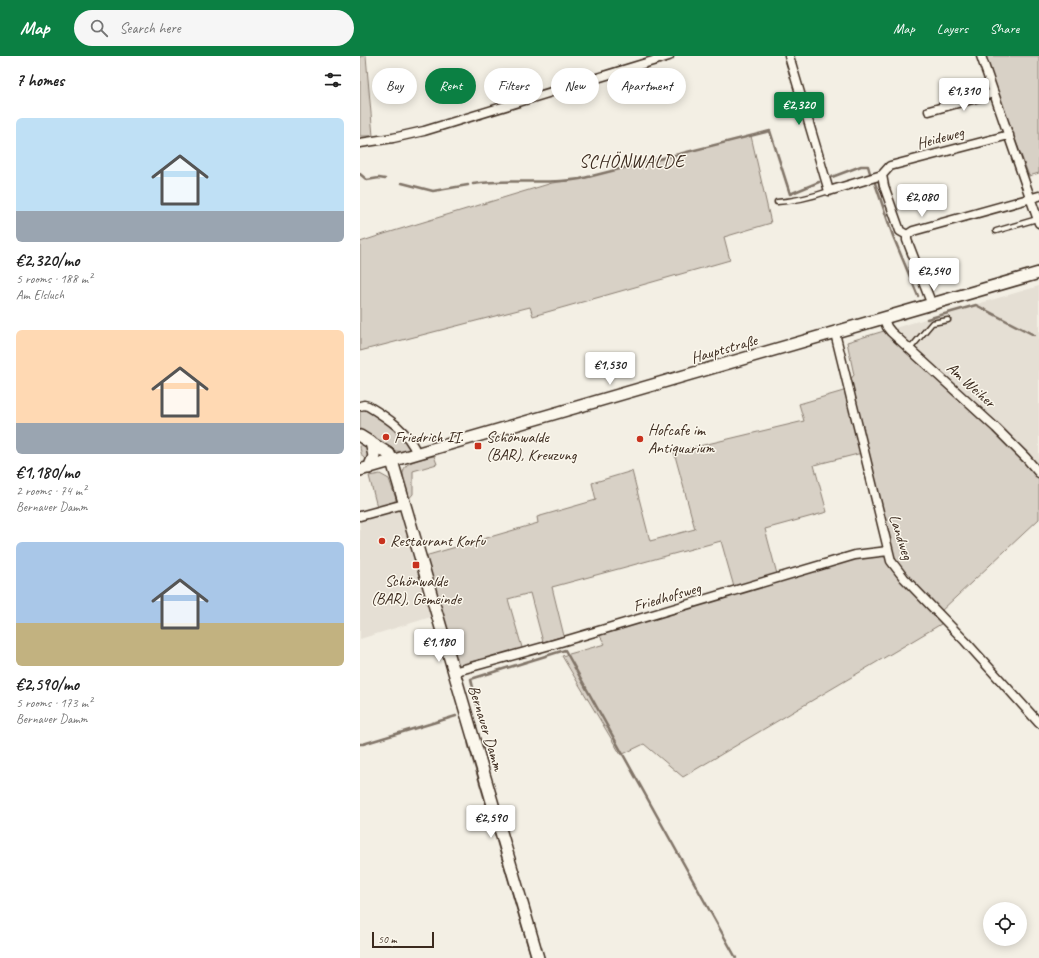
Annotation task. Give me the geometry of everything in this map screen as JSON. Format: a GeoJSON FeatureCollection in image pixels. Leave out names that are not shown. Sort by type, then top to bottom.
{"type":"FeatureCollection","features":[{"type":"Feature","properties":{"kind":"main road","name":"Hauptstraße"},"geometry":{"type":"LineString","coordinates":[[364,469],[1039,274]]}},
{"type":"Feature","properties":{"kind":"main road"},"geometry":{"type":"LineString","coordinates":[[360,436],[389,454],[392,461]]}},
{"type":"Feature","properties":{"kind":"main road"},"geometry":{"type":"LineString","coordinates":[[364,469],[374,456],[371,442]]}},
{"type":"Feature","properties":{"kind":"main road","name":"Bernauer Damm"},"geometry":{"type":"LineString","coordinates":[[392,461],[538,958]]}},
{"type":"Feature","properties":{"kind":"street"},"geometry":{"type":"LineString","coordinates":[[360,143],[424,131],[645,59],[669,56]]}},
{"type":"Feature","properties":{"kind":"street"},"geometry":{"type":"LineString","coordinates":[[789,56],[829,191]]}},
{"type":"Feature","properties":{"kind":"street"},"geometry":{"type":"LineString","coordinates":[[980,56],[1009,135],[1035,198],[1038,221]]}},
{"type":"Feature","properties":{"kind":"street"},"geometry":{"type":"LineString","coordinates":[[929,111],[994,93]]}},
{"type":"Feature","properties":{"kind":"street","name":"Heideweg"},"geometry":{"type":"LineString","coordinates":[[829,191],[882,175],[890,166],[1009,135]]}},
{"type":"Feature","properties":{"kind":"street"},"geometry":{"type":"LineString","coordinates":[[882,175],[884,186],[900,232],[907,235]]}},
{"type":"Feature","properties":{"kind":"street"},"geometry":{"type":"LineString","coordinates":[[907,235],[913,231],[1035,198]]}},
{"type":"Feature","properties":{"kind":"street"},"geometry":{"type":"LineString","coordinates":[[907,235],[907,240],[932,305]]}},
{"type":"Feature","properties":{"kind":"street","name":"Am Weiher"},"geometry":{"type":"LineString","coordinates":[[884,319],[886,327],[996,428],[1039,473]]}},
{"type":"Feature","properties":{"kind":"street","name":"Landweg"},"geometry":{"type":"LineString","coordinates":[[835,333],[887,541],[888,551],[892,561],[904,578],[965,641],[1039,723]]}},
{"type":"Feature","properties":{"kind":"street"},"geometry":{"type":"LineString","coordinates":[[360,406],[368,406],[405,433],[414,445],[417,454]]}},
{"type":"Feature","properties":{"kind":"street"},"geometry":{"type":"LineString","coordinates":[[360,516],[404,504]]}},
{"type":"Feature","properties":{"kind":"street","name":"Friedhofsweg"},"geometry":{"type":"LineString","coordinates":[[453,672],[855,556],[888,551]]}},
{"type":"Feature","properties":{"kind":"lane"},"geometry":{"type":"LineString","coordinates":[[777,202],[791,201],[829,191]]}},
{"type":"Feature","properties":{"kind":"lane"},"geometry":{"type":"LineString","coordinates":[[996,230],[1038,221]]}},
{"type":"Feature","properties":{"kind":"lane"},"geometry":{"type":"LineString","coordinates":[[910,349],[932,323],[948,320]]}},
{"type":"Feature","properties":{"kind":"shaded area"},"geometry":{"type":"Polygon","coordinates":[[[360,56],[366,56],[373,136],[360,136],[360,56]]]}},
{"type":"Feature","properties":{"kind":"shaded area"},"geometry":{"type":"Polygon","coordinates":[[[984,56],[1039,56],[1039,173],[1029,176],[984,56]]]}},
{"type":"Feature","properties":{"kind":"shaded area"},"geometry":{"type":"Polygon","coordinates":[[[751,136],[771,223],[724,237],[730,260],[533,316],[530,307],[360,351],[360,242],[552,183],[580,179],[751,136]]]}},
{"type":"Feature","properties":{"kind":"shaded area"},"geometry":{"type":"Polygon","coordinates":[[[1039,286],[1039,478],[1017,451],[884,331],[1039,286]]]}},
{"type":"Feature","properties":{"kind":"shaded area"},"geometry":{"type":"Polygon","coordinates":[[[884,331],[1017,451],[1039,478],[1039,519],[940,612],[891,561],[849,381],[854,375],[847,342],[884,331]]]}},
{"type":"Feature","properties":{"kind":"shaded area"},"geometry":{"type":"Polygon","coordinates":[[[847,390],[862,453],[814,465],[827,512],[765,529],[777,574],[734,587],[721,541],[552,587],[564,636],[543,642],[530,593],[508,599],[523,651],[458,667],[425,556],[538,523],[537,517],[596,500],[592,483],[632,471],[650,541],[695,529],[674,452],[804,421],[799,404],[847,390]]]}},
{"type":"Feature","properties":{"kind":"shaded area"},"geometry":{"type":"Polygon","coordinates":[[[365,407],[376,414],[382,421],[384,419],[404,433],[412,447],[410,450],[397,451],[384,447],[360,433],[360,408],[365,407]]]}},
{"type":"Feature","properties":{"kind":"shaded area"},"geometry":{"type":"Polygon","coordinates":[[[360,439],[367,449],[367,460],[363,457],[360,449],[360,439]]]}},
{"type":"Feature","properties":{"kind":"shaded area"},"geometry":{"type":"Polygon","coordinates":[[[434,456],[437,464],[413,471],[413,494],[407,501],[403,481],[404,468],[414,461],[434,456]]]}},
{"type":"Feature","properties":{"kind":"shaded area"},"geometry":{"type":"Polygon","coordinates":[[[380,474],[389,479],[396,499],[394,502],[377,507],[369,476],[380,474]]]}},
{"type":"Feature","properties":{"kind":"shaded area"},"geometry":{"type":"Polygon","coordinates":[[[402,506],[434,616],[360,639],[360,517],[402,506]]]}},
{"type":"Feature","properties":{"kind":"shaded area"},"geometry":{"type":"Polygon","coordinates":[[[888,552],[941,618],[941,624],[683,777],[644,744],[621,755],[562,656],[605,644],[598,633],[856,556],[888,552]]]}},
{"type":"Feature","properties":{"kind":"shaded area"},"geometry":{"type":"Polygon","coordinates":[[[466,731],[534,958],[531,958],[468,745],[466,731]]]}},
{"type":"Feature","properties":{"kind":"waterway"},"geometry":{"type":"LineString","coordinates":[[473,184],[486,182],[566,181],[580,179],[770,131],[790,194],[819,182]]}},
{"type":"Feature","properties":{"kind":"waterway"},"geometry":{"type":"LineString","coordinates":[[832,177],[861,166],[868,166],[870,173]]}},
{"type":"Feature","properties":{"kind":"waterway"},"geometry":{"type":"LineString","coordinates":[[360,174],[367,180],[379,178],[385,179]]}},
{"type":"Feature","properties":{"kind":"waterway"},"geometry":{"type":"LineString","coordinates":[[402,183],[433,191],[468,185]]}},
{"type":"Feature","properties":{"kind":"waterway"},"geometry":{"type":"LineString","coordinates":[[875,183],[893,236],[918,296]]}},
{"type":"Feature","properties":{"kind":"waterway"},"geometry":{"type":"LineString","coordinates":[[927,319],[976,305],[1034,335]]}},
{"type":"Feature","properties":{"kind":"waterway"},"geometry":{"type":"LineString","coordinates":[[478,709],[471,679],[565,650],[736,958]]}},
{"type":"Feature","properties":{"kind":"waterway"},"geometry":{"type":"LineString","coordinates":[[360,744],[456,716]]}},
{"type":"Feature","properties":{"kind":"place","name":"Friedrich II."},"geometry":{"type":"Point","coordinates":[386,437]}},
{"type":"Feature","properties":{"kind":"place","name":"Hofcafe im Antiquarium"},"geometry":{"type":"Point","coordinates":[640,439]}},
{"type":"Feature","properties":{"kind":"place","name":"Schönwalde (BAR), Kreuzung"},"geometry":{"type":"Point","coordinates":[478,446]}},
{"type":"Feature","properties":{"kind":"place","name":"Restaurant Korfu"},"geometry":{"type":"Point","coordinates":[382,541]}},
{"type":"Feature","properties":{"kind":"place","name":"Schönwalde (BAR), Gemeinde"},"geometry":{"type":"Point","coordinates":[416,565]}},
{"type":"Feature","properties":{"kind":"district","name":"SCHÖNWALDE"},"geometry":{"type":"Point","coordinates":[632,161]}}]}
